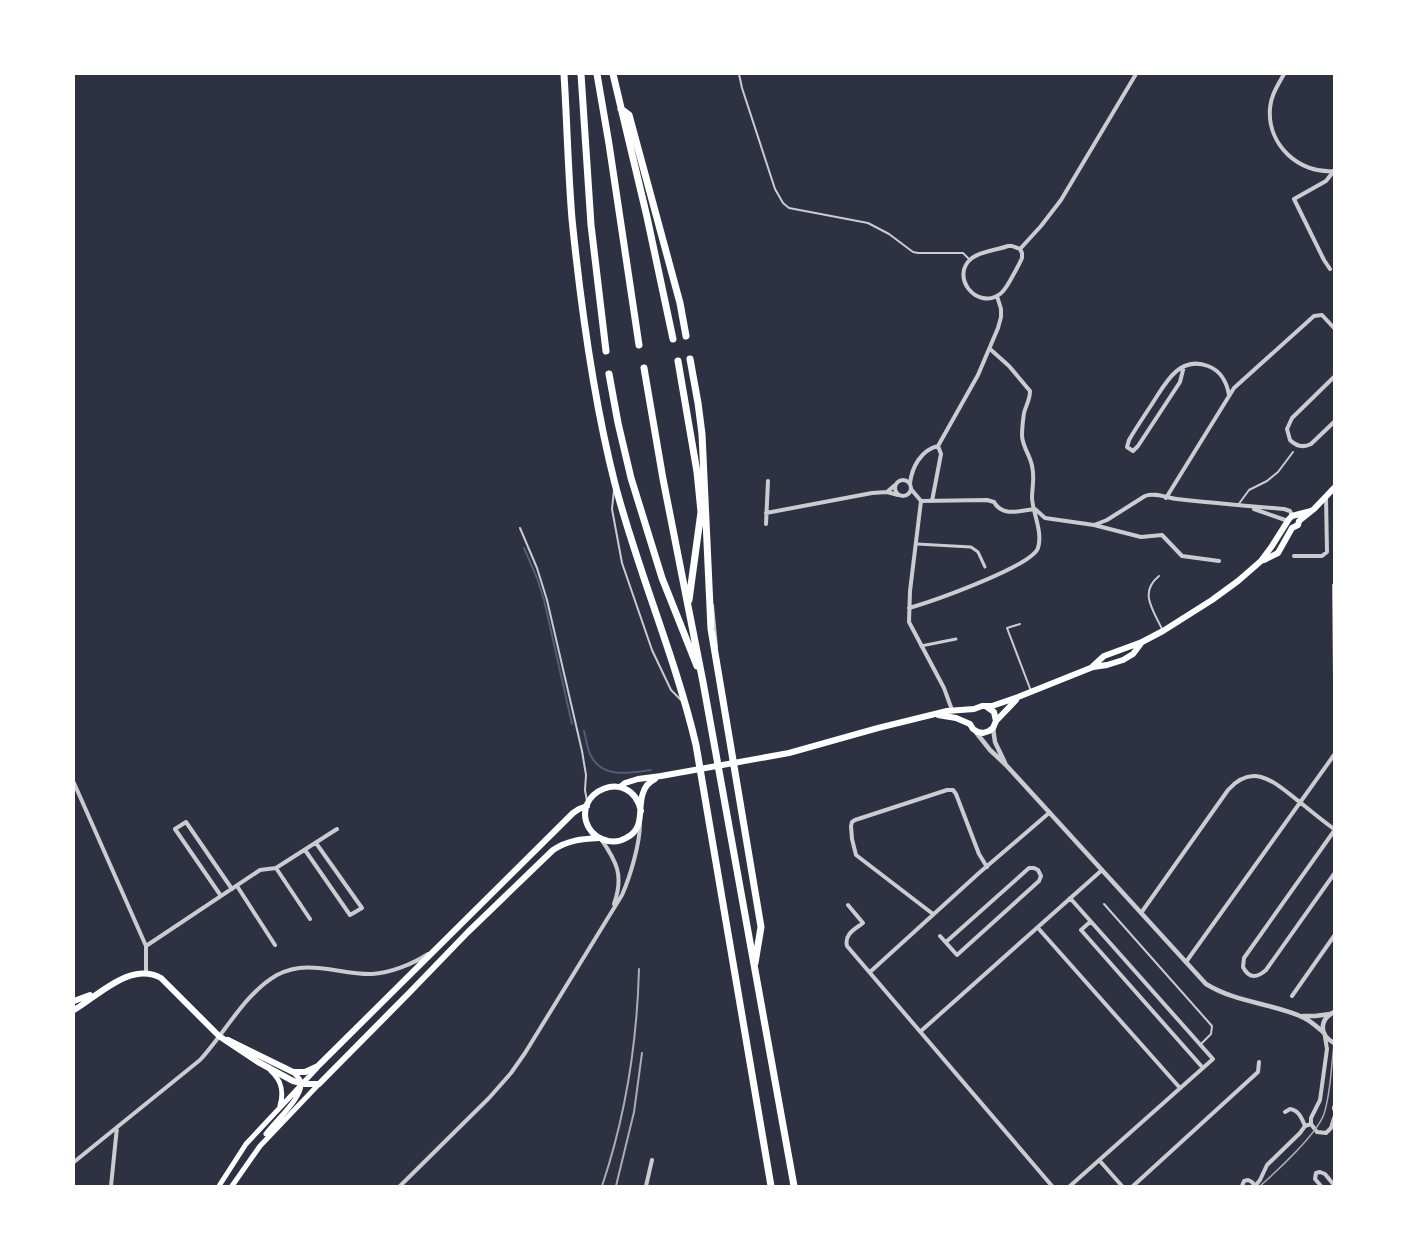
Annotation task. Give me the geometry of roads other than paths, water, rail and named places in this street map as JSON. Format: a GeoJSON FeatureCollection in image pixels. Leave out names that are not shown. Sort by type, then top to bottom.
{"type":"FeatureCollection","features":[{"type":"Feature","properties":{"kind":"highway"},"geometry":{"type":"LineString","coordinates":[[564,74],[572,217],[584,325],[604,433],[615,484],[696,745],[771,1186]]}},
{"type":"Feature","properties":{"kind":"highway"},"geometry":{"type":"LineString","coordinates":[[581,74],[591,225],[606,351]]}},
{"type":"Feature","properties":{"kind":"highway"},"geometry":{"type":"LineString","coordinates":[[597,74],[639,345]]}},
{"type":"Feature","properties":{"kind":"highway"},"geometry":{"type":"LineString","coordinates":[[613,74],[673,339]]}},
{"type":"Feature","properties":{"kind":"highway"},"geometry":{"type":"LineString","coordinates":[[621,109],[629,115],[680,303],[686,336]]}},
{"type":"Feature","properties":{"kind":"highway"},"geometry":{"type":"LineString","coordinates":[[690,359],[702,434],[711,628],[761,927],[754,969]]}},
{"type":"Feature","properties":{"kind":"highway"},"geometry":{"type":"LineString","coordinates":[[678,361],[698,472],[701,512],[688,606]]}},
{"type":"Feature","properties":{"kind":"highway"},"geometry":{"type":"LineString","coordinates":[[644,368],[794,1186]]}},
{"type":"Feature","properties":{"kind":"highway"},"geometry":{"type":"LineString","coordinates":[[609,374],[625,453],[643,518],[662,578],[703,682]]}},
{"type":"Feature","properties":{"kind":"main road"},"geometry":{"type":"LineString","coordinates":[[1261,561],[1278,553],[1292,528],[1298,525],[1299,521],[1314,510],[1335,488]]}},
{"type":"Feature","properties":{"kind":"main road"},"geometry":{"type":"LineString","coordinates":[[1290,519],[1314,510]]}},
{"type":"Feature","properties":{"kind":"main road"},"geometry":{"type":"LineString","coordinates":[[1092,667],[1104,656],[1142,642],[1212,600],[1261,561],[1290,519],[1296,516],[1299,521]]}},
{"type":"Feature","properties":{"kind":"main road"},"geometry":{"type":"LineString","coordinates":[[1290,519],[1289,525],[1292,528]]}},
{"type":"Feature","properties":{"kind":"main road"},"geometry":{"type":"LineString","coordinates":[[620,787],[631,781],[789,753],[928,715],[987,707],[1092,667],[1123,660],[1133,654],[1142,642]]}},
{"type":"Feature","properties":{"kind":"main road"},"geometry":{"type":"LineString","coordinates":[[928,715],[956,718],[978,732],[984,733],[989,731],[1018,697]]}},
{"type":"Feature","properties":{"kind":"main road"},"geometry":{"type":"LineString","coordinates":[[987,707],[994,712],[994,724]]}},
{"type":"Feature","properties":{"kind":"main road"},"geometry":{"type":"LineString","coordinates":[[972,727],[969,719],[974,709]]}},
{"type":"Feature","properties":{"kind":"main road"},"geometry":{"type":"LineString","coordinates":[[260,1146],[468,932],[553,850],[575,840],[600,838],[613,842],[634,833],[640,823],[642,797],[645,789],[649,783],[659,777]]}},
{"type":"Feature","properties":{"kind":"main road"},"geometry":{"type":"LineString","coordinates":[[600,838],[587,822],[586,812],[593,795],[603,788],[614,786],[630,792],[640,806],[641,812]]}},
{"type":"Feature","properties":{"kind":"main road"},"geometry":{"type":"LineString","coordinates":[[219,1186],[246,1144],[318,1066],[573,813],[587,805]]}},
{"type":"Feature","properties":{"kind":"main road"},"geometry":{"type":"LineString","coordinates":[[74,1001],[138,974],[152,974],[161,978],[219,1036],[274,1074],[281,1083],[280,1108]]}},
{"type":"Feature","properties":{"kind":"main road"},"geometry":{"type":"LineString","coordinates":[[74,1010],[96,993]]}},
{"type":"Feature","properties":{"kind":"main road"},"geometry":{"type":"LineString","coordinates":[[219,1036],[293,1072],[300,1079],[301,1084],[299,1095],[269,1129],[232,1186]]}},
{"type":"Feature","properties":{"kind":"main road"},"geometry":{"type":"LineString","coordinates":[[258,1062],[301,1084],[319,1084]]}},
{"type":"Feature","properties":{"kind":"main road"},"geometry":{"type":"LineString","coordinates":[[293,1072],[305,1072],[318,1066]]}},
{"type":"Feature","properties":{"kind":"street"},"geometry":{"type":"LineString","coordinates":[[1020,249],[1061,200],[1136,74]]}},
{"type":"Feature","properties":{"kind":"street"},"geometry":{"type":"LineString","coordinates":[[1284,74],[1274,93],[1270,109],[1271,126],[1277,141],[1287,155],[1300,164],[1316,170],[1334,171]]}},
{"type":"Feature","properties":{"kind":"street"},"geometry":{"type":"LineString","coordinates":[[1330,269],[1294,199],[1327,180],[1334,171]]}},
{"type":"Feature","properties":{"kind":"street"},"geometry":{"type":"LineString","coordinates":[[1008,246],[1020,249],[1022,253],[1020,263],[1003,291],[997,296],[982,298],[967,289],[964,271],[970,260],[977,255],[1008,246]]}},
{"type":"Feature","properties":{"kind":"street"},"geometry":{"type":"LineString","coordinates":[[952,710],[944,688],[909,622],[921,501],[911,489],[910,483],[913,466],[930,448],[938,446],[990,349],[1001,317],[997,296]]}},
{"type":"Feature","properties":{"kind":"street"},"geometry":{"type":"LineString","coordinates":[[1166,498],[1234,388],[1314,316],[1322,315],[1335,328]]}},
{"type":"Feature","properties":{"kind":"street"},"geometry":{"type":"LineString","coordinates":[[909,608],[983,581],[1021,562],[1036,552],[1038,548],[1039,536],[1032,498],[1033,467],[1025,450],[1022,435],[1024,412],[1030,399],[1030,391],[1009,366],[990,349]]}},
{"type":"Feature","properties":{"kind":"street"},"geometry":{"type":"LineString","coordinates":[[1184,366],[1180,382],[1138,446],[1133,450],[1127,447],[1129,440],[1171,375],[1184,366],[1194,363],[1211,367],[1220,374],[1229,395]]}},
{"type":"Feature","properties":{"kind":"street"},"geometry":{"type":"LineString","coordinates":[[1335,377],[1292,418],[1287,429],[1290,440],[1299,446],[1306,447],[1335,422]]}},
{"type":"Feature","properties":{"kind":"street"},"geometry":{"type":"LineString","coordinates":[[932,501],[941,454],[938,446]]}},
{"type":"Feature","properties":{"kind":"street"},"geometry":{"type":"LineString","coordinates":[[887,492],[903,480],[910,483]]}},
{"type":"Feature","properties":{"kind":"street"},"geometry":{"type":"LineString","coordinates":[[766,524],[768,481]]}},
{"type":"Feature","properties":{"kind":"street"},"geometry":{"type":"LineString","coordinates":[[896,484],[895,489],[898,495]]}},
{"type":"Feature","properties":{"kind":"street"},"geometry":{"type":"LineString","coordinates":[[766,513],[872,493],[887,492],[902,496],[908,495],[911,489]]}},
{"type":"Feature","properties":{"kind":"street"},"geometry":{"type":"LineString","coordinates":[[1094,525],[1107,520],[1147,495],[1154,494],[1166,498],[1284,509],[1290,511],[1290,519],[1248,507]]}},
{"type":"Feature","properties":{"kind":"street"},"geometry":{"type":"LineString","coordinates":[[1294,556],[1322,556],[1327,552],[1326,497]]}},
{"type":"Feature","properties":{"kind":"street"},"geometry":{"type":"LineString","coordinates":[[921,501],[987,500],[994,502],[996,507],[1002,511],[1034,509],[1045,518],[1094,525],[1141,537],[1162,535],[1182,556],[1219,561]]}},
{"type":"Feature","properties":{"kind":"street"},"geometry":{"type":"LineString","coordinates":[[916,544],[971,548],[978,552],[985,567]]}},
{"type":"Feature","properties":{"kind":"street"},"geometry":{"type":"LineString","coordinates":[[921,646],[956,639]]}},
{"type":"Feature","properties":{"kind":"street"},"geometry":{"type":"LineString","coordinates":[[994,724],[995,742],[1006,765]]}},
{"type":"Feature","properties":{"kind":"street"},"geometry":{"type":"LineString","coordinates":[[972,727],[990,750],[1206,984],[1217,991],[1239,999],[1300,1016],[1313,1023],[1328,1040],[1335,1043]]}},
{"type":"Feature","properties":{"kind":"street"},"geometry":{"type":"LineString","coordinates":[[1185,963],[1335,755]]}},
{"type":"Feature","properties":{"kind":"street"},"geometry":{"type":"LineString","coordinates":[[1141,913],[1228,789],[1234,783],[1247,777],[1269,778],[1335,830],[1244,958],[1244,967],[1250,975],[1260,975],[1266,970],[1335,874]]}},
{"type":"Feature","properties":{"kind":"street"},"geometry":{"type":"LineString","coordinates":[[74,783],[146,946],[146,973]]}},
{"type":"Feature","properties":{"kind":"street"},"geometry":{"type":"LineString","coordinates":[[933,914],[856,855],[852,839],[852,822],[947,790],[953,790],[979,854],[987,867]]}},
{"type":"Feature","properties":{"kind":"street"},"geometry":{"type":"LineString","coordinates":[[870,972],[1049,813]]}},
{"type":"Feature","properties":{"kind":"street"},"geometry":{"type":"LineString","coordinates":[[221,897],[175,829],[186,822],[232,889]]}},
{"type":"Feature","properties":{"kind":"street"},"geometry":{"type":"LineString","coordinates":[[401,1186],[489,1098],[525,1053],[622,895],[638,841],[640,823]]}},
{"type":"Feature","properties":{"kind":"street"},"geometry":{"type":"LineString","coordinates":[[146,946],[260,870],[276,868],[337,829]]}},
{"type":"Feature","properties":{"kind":"street"},"geometry":{"type":"LineString","coordinates":[[600,838],[613,858],[619,877],[619,889],[611,910]]}},
{"type":"Feature","properties":{"kind":"street"},"geometry":{"type":"LineString","coordinates":[[305,850],[350,915],[362,908],[316,843]]}},
{"type":"Feature","properties":{"kind":"street"},"geometry":{"type":"LineString","coordinates":[[276,868],[310,919]]}},
{"type":"Feature","properties":{"kind":"street"},"geometry":{"type":"LineString","coordinates":[[940,936],[957,955],[1039,881],[1041,876],[1038,870],[1029,868],[946,942]]}},
{"type":"Feature","properties":{"kind":"street"},"geometry":{"type":"LineString","coordinates":[[921,1031],[1102,870]]}},
{"type":"Feature","properties":{"kind":"street"},"geometry":{"type":"LineString","coordinates":[[979,873],[984,877]]}},
{"type":"Feature","properties":{"kind":"street"},"geometry":{"type":"LineString","coordinates":[[237,886],[275,945]]}},
{"type":"Feature","properties":{"kind":"street"},"geometry":{"type":"LineString","coordinates":[[994,890],[999,895]]}},
{"type":"Feature","properties":{"kind":"street"},"geometry":{"type":"LineString","coordinates":[[1070,898],[1213,1059],[1070,1186]]}},
{"type":"Feature","properties":{"kind":"street"},"geometry":{"type":"LineString","coordinates":[[848,905],[863,923],[847,936],[846,942],[849,948],[1052,1186]]}},
{"type":"Feature","properties":{"kind":"street"},"geometry":{"type":"LineString","coordinates":[[926,921],[930,925]]}},
{"type":"Feature","properties":{"kind":"street"},"geometry":{"type":"LineString","coordinates":[[1090,922],[1081,930],[1203,1068]]}},
{"type":"Feature","properties":{"kind":"street"},"geometry":{"type":"LineString","coordinates":[[1038,928],[1180,1088]]}},
{"type":"Feature","properties":{"kind":"street"},"geometry":{"type":"LineString","coordinates":[[1292,996],[1335,936]]}},
{"type":"Feature","properties":{"kind":"street"},"geometry":{"type":"LineString","coordinates":[[74,1162],[200,1060],[228,1022],[256,992],[286,970],[312,967],[374,974],[404,965],[441,945]]}},
{"type":"Feature","properties":{"kind":"street"},"geometry":{"type":"LineString","coordinates":[[1300,1016],[1333,1013]]}},
{"type":"Feature","properties":{"kind":"street"},"geometry":{"type":"LineString","coordinates":[[1333,1013],[1324,1022],[1327,1049],[1320,1100],[1311,1118],[1311,1124],[1317,1132],[1335,1133]]}},
{"type":"Feature","properties":{"kind":"street"},"geometry":{"type":"LineString","coordinates":[[1133,1186],[1258,1072],[1259,1062]]}},
{"type":"Feature","properties":{"kind":"street"},"geometry":{"type":"LineString","coordinates":[[1285,1112],[1290,1109],[1295,1110],[1305,1125]]}},
{"type":"Feature","properties":{"kind":"street"},"geometry":{"type":"LineString","coordinates":[[1326,1133],[1333,1125],[1335,1118]]}},
{"type":"Feature","properties":{"kind":"street"},"geometry":{"type":"LineString","coordinates":[[1242,1186],[1244,1181],[1248,1180],[1255,1186],[1267,1165],[1305,1125],[1311,1124]]}},
{"type":"Feature","properties":{"kind":"street"},"geometry":{"type":"LineString","coordinates":[[111,1186],[118,1126]]}},
{"type":"Feature","properties":{"kind":"street"},"geometry":{"type":"LineString","coordinates":[[646,1186],[652,1160]]}},
{"type":"Feature","properties":{"kind":"street"},"geometry":{"type":"LineString","coordinates":[[1099,1160],[1122,1186]]}},
{"type":"Feature","properties":{"kind":"street"},"geometry":{"type":"LineString","coordinates":[[1321,1186],[1314,1179],[1316,1173],[1320,1172],[1335,1185]]}},
{"type":"Feature","properties":{"kind":"lane"},"geometry":{"type":"LineString","coordinates":[[739,74],[741,88],[775,189],[783,203],[789,207],[867,223],[889,234],[913,252],[963,253],[970,260]]}},
{"type":"Feature","properties":{"kind":"lane"},"geometry":{"type":"LineString","coordinates":[[1237,506],[1249,490],[1278,472],[1293,452]]}},
{"type":"Feature","properties":{"kind":"lane"},"geometry":{"type":"LineString","coordinates":[[615,484],[612,509],[622,562],[652,650],[671,690],[685,704]]}},
{"type":"Feature","properties":{"kind":"lane"},"geometry":{"type":"LineString","coordinates":[[520,528],[548,600],[582,751],[587,805]]}},
{"type":"Feature","properties":{"kind":"lane"},"geometry":{"type":"LineString","coordinates":[[1159,576],[1150,584],[1148,593],[1151,606],[1163,631]]}},
{"type":"Feature","properties":{"kind":"lane"},"geometry":{"type":"LineString","coordinates":[[1333,585],[1335,680]]}},
{"type":"Feature","properties":{"kind":"lane"},"geometry":{"type":"LineString","coordinates":[[1020,624],[1007,628],[1031,692]]}},
{"type":"Feature","properties":{"kind":"lane"},"geometry":{"type":"LineString","coordinates":[[1104,904],[1212,1026],[1213,1031],[1210,1036],[1200,1045]]}},
{"type":"Feature","properties":{"kind":"waterway"},"geometry":{"type":"LineString","coordinates":[[524,548],[544,600],[572,724]]}},
{"type":"Feature","properties":{"kind":"waterway"},"geometry":{"type":"LineString","coordinates":[[584,731],[590,754],[601,767],[608,771],[625,773],[651,770]]}},
{"type":"Feature","properties":{"kind":"tram line"},"geometry":{"type":"LineString","coordinates":[[1260,1186],[1296,1152],[1320,1122],[1328,1097],[1334,1045]]}},
{"type":"Feature","properties":{"kind":"railway"},"geometry":{"type":"LineString","coordinates":[[602,1186],[618,1133],[629,1079],[636,1025],[639,969]]}},
{"type":"Feature","properties":{"kind":"railway"},"geometry":{"type":"LineString","coordinates":[[616,1186],[634,1112],[642,1053]]}}]}
